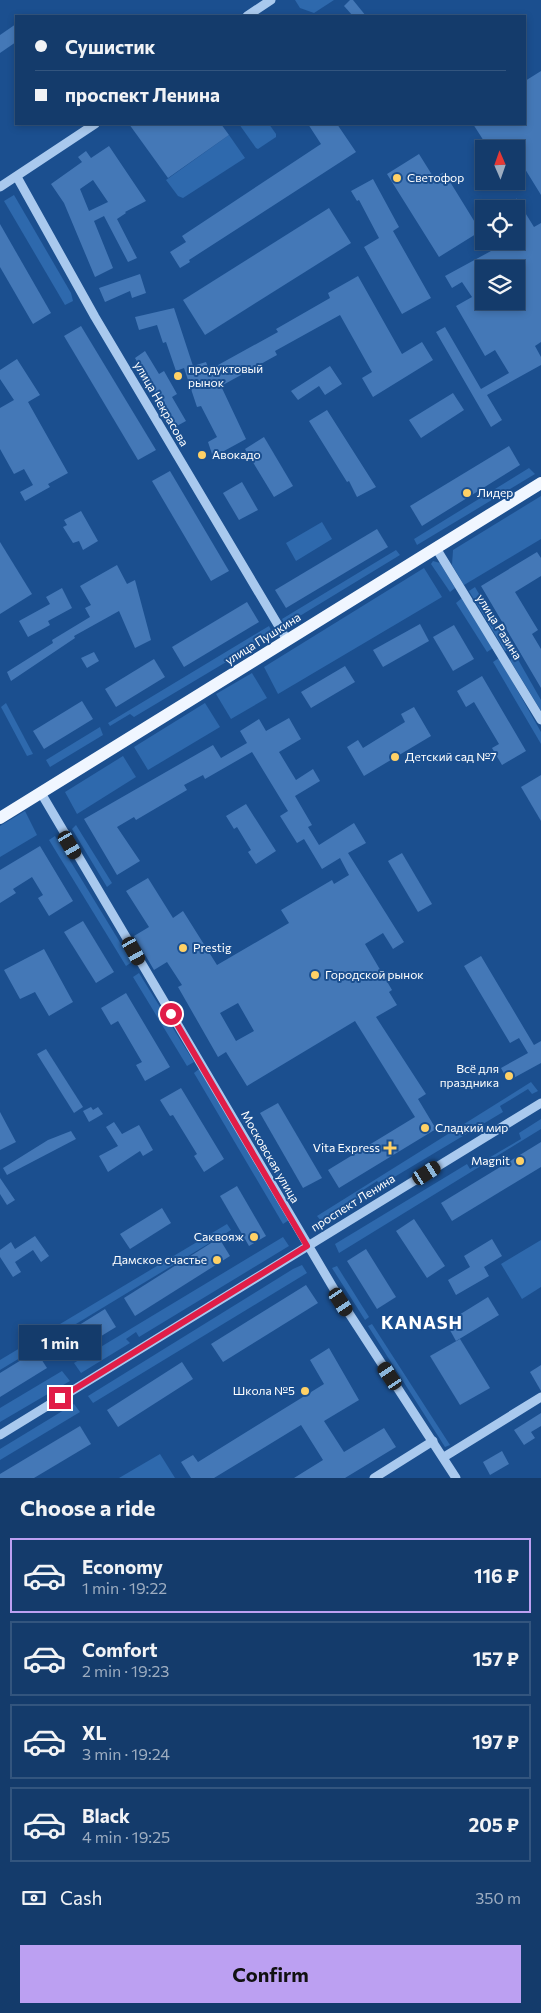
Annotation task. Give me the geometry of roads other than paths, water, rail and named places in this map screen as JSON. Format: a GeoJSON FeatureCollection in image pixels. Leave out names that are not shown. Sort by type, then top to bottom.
{"type":"FeatureCollection","features":[{"type":"Feature","properties":{"kind":"main road","name":"улица Пушкина"},"geometry":{"type":"LineString","coordinates":[[0,818],[541,483]]}},
{"type":"Feature","properties":{"kind":"street"},"geometry":{"type":"LineString","coordinates":[[248,15],[271,0]]}},
{"type":"Feature","properties":{"kind":"street"},"geometry":{"type":"LineString","coordinates":[[0,187],[17,178],[94,125]]}},
{"type":"Feature","properties":{"kind":"street","name":"улица Некрасова"},"geometry":{"type":"LineString","coordinates":[[17,178],[128,374],[287,640]]}},
{"type":"Feature","properties":{"kind":"street","name":"улица Разина"},"geometry":{"type":"LineString","coordinates":[[436,548],[541,720]]}},
{"type":"Feature","properties":{"kind":"street","name":"Московская улица"},"geometry":{"type":"LineString","coordinates":[[40,793],[307,1246],[357,1328],[434,1441],[456,1478]]}},
{"type":"Feature","properties":{"kind":"street","name":"проспект Ленина"},"geometry":{"type":"LineString","coordinates":[[0,1435],[541,1103]]}},
{"type":"Feature","properties":{"kind":"street"},"geometry":{"type":"LineString","coordinates":[[444,1458],[541,1397]]}},
{"type":"Feature","properties":{"kind":"street"},"geometry":{"type":"LineString","coordinates":[[374,1478],[434,1441]]}},
{"type":"Feature","properties":{"kind":"place","name":"Светофор"},"geometry":{"type":"Point","coordinates":[397,178]}},
{"type":"Feature","properties":{"kind":"place","name":"продуктовый рынок"},"geometry":{"type":"Point","coordinates":[178,376]}},
{"type":"Feature","properties":{"kind":"place","name":"Авокадо"},"geometry":{"type":"Point","coordinates":[202,455]}},
{"type":"Feature","properties":{"kind":"place","name":"Лидер"},"geometry":{"type":"Point","coordinates":[467,493]}},
{"type":"Feature","properties":{"kind":"place","name":"Детский сад №7"},"geometry":{"type":"Point","coordinates":[395,757]}},
{"type":"Feature","properties":{"kind":"place","name":"Prestig"},"geometry":{"type":"Point","coordinates":[183,948]}},
{"type":"Feature","properties":{"kind":"place","name":"Городской рынок"},"geometry":{"type":"Point","coordinates":[315,975]}},
{"type":"Feature","properties":{"kind":"place","name":"Всё для праздника"},"geometry":{"type":"Point","coordinates":[509,1076]}},
{"type":"Feature","properties":{"kind":"place","name":"Сладкий мир"},"geometry":{"type":"Point","coordinates":[425,1128]}},
{"type":"Feature","properties":{"kind":"place","name":"Vita Express"},"geometry":{"type":"Point","coordinates":[390,1148]}},
{"type":"Feature","properties":{"kind":"place","name":"Magnit"},"geometry":{"type":"Point","coordinates":[520,1161]}},
{"type":"Feature","properties":{"kind":"place","name":"Саквояж"},"geometry":{"type":"Point","coordinates":[254,1237]}},
{"type":"Feature","properties":{"kind":"place","name":"Дамское счастье"},"geometry":{"type":"Point","coordinates":[217,1260]}},
{"type":"Feature","properties":{"kind":"place","name":"Школа №5"},"geometry":{"type":"Point","coordinates":[305,1391]}},
{"type":"Feature","properties":{"kind":"district","name":"KANASH"},"geometry":{"type":"Point","coordinates":[422,1323]}}]}
